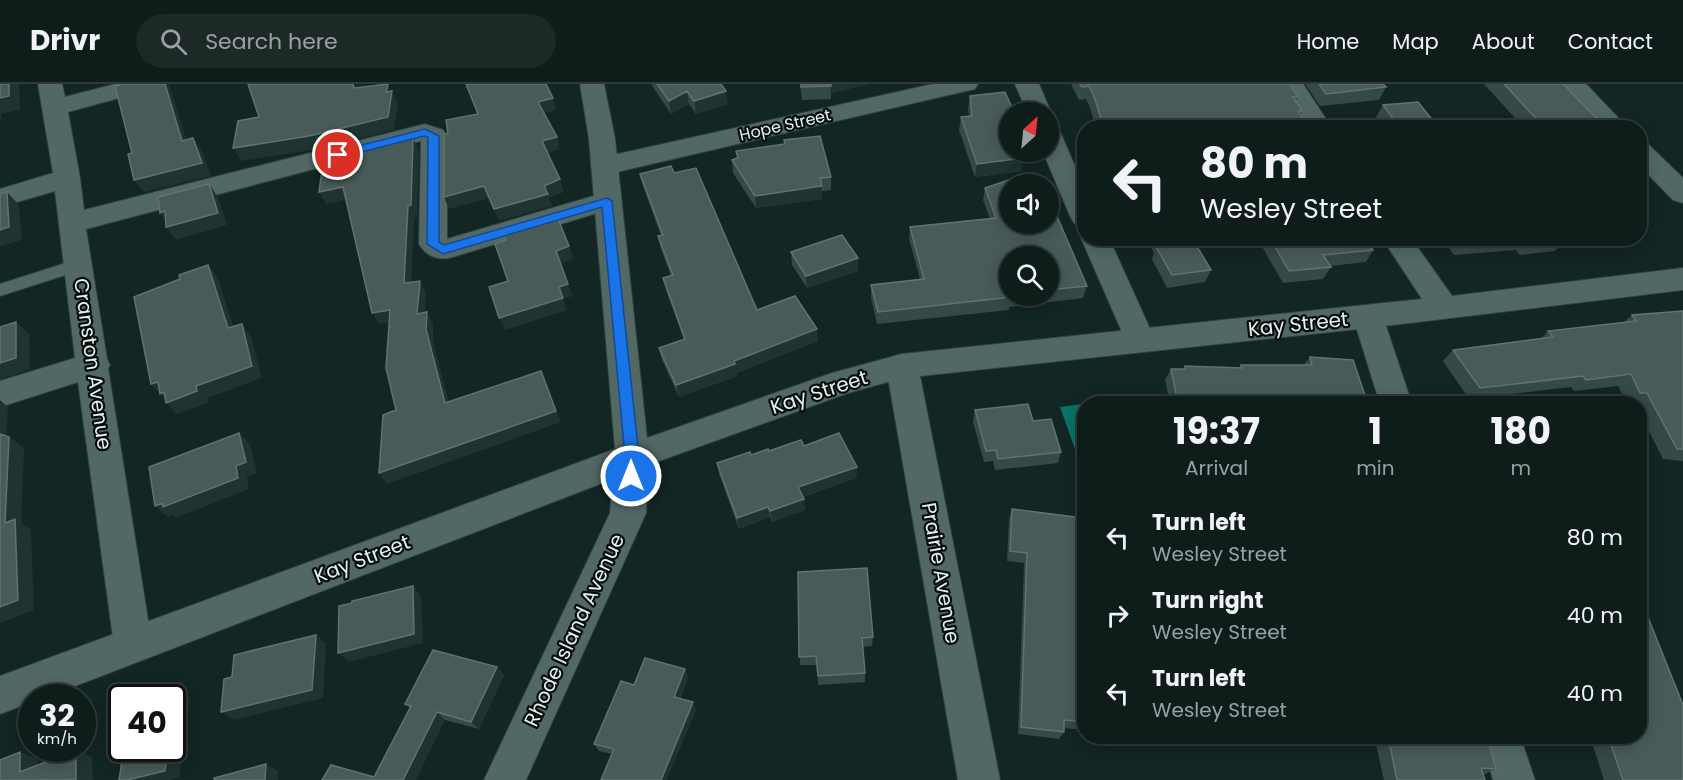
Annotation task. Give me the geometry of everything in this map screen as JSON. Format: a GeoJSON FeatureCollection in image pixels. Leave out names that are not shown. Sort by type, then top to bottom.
{"type":"FeatureCollection","features":[{"type":"Feature","properties":{"kind":"street"},"geometry":{"type":"LineString","coordinates":[[52,96],[143,84]]}},
{"type":"Feature","properties":{"kind":"street","name":"Rhode Island Avenue"},"geometry":{"type":"LineString","coordinates":[[506,780],[628,513],[632,457],[602,139],[592,84]]}},
{"type":"Feature","properties":{"kind":"street","name":"Hope Street"},"geometry":{"type":"LineString","coordinates":[[604,166],[966,84]]}},
{"type":"Feature","properties":{"kind":"street"},"geometry":{"type":"LineString","coordinates":[[1027,84],[1035,102]]}},
{"type":"Feature","properties":{"kind":"street"},"geometry":{"type":"LineString","coordinates":[[1291,84],[1315,120]]}},
{"type":"Feature","properties":{"kind":"street"},"geometry":{"type":"LineString","coordinates":[[1572,84],[1608,120]]}},
{"type":"Feature","properties":{"kind":"street","name":"Cranston Avenue"},"geometry":{"type":"LineString","coordinates":[[52,96],[68,178],[72,223],[133,645]]}},
{"type":"Feature","properties":{"kind":"street"},"geometry":{"type":"LineString","coordinates":[[72,223],[425,132],[434,136],[433,244],[443,249],[607,201]]}},
{"type":"Feature","properties":{"kind":"street"},"geometry":{"type":"LineString","coordinates":[[1647,158],[1683,194]]}},
{"type":"Feature","properties":{"kind":"street"},"geometry":{"type":"LineString","coordinates":[[1059,159],[1077,200]]}},
{"type":"Feature","properties":{"kind":"street"},"geometry":{"type":"LineString","coordinates":[[0,198],[68,178]]}},
{"type":"Feature","properties":{"kind":"street"},"geometry":{"type":"LineString","coordinates":[[1099,246],[1140,339]]}},
{"type":"Feature","properties":{"kind":"street"},"geometry":{"type":"LineString","coordinates":[[1401,246],[1444,308]]}},
{"type":"Feature","properties":{"kind":"street","name":"Kay Street"},"geometry":{"type":"LineString","coordinates":[[0,695],[632,457],[843,382],[902,366],[1140,339],[1368,317],[1683,279]]}},
{"type":"Feature","properties":{"kind":"street"},"geometry":{"type":"LineString","coordinates":[[1368,317],[1393,396]]}},
{"type":"Feature","properties":{"kind":"street"},"geometry":{"type":"LineString","coordinates":[[0,394],[94,364]]}},
{"type":"Feature","properties":{"kind":"street","name":"Prairie Avenue"},"geometry":{"type":"LineString","coordinates":[[902,366],[979,780]]}},
{"type":"Feature","properties":{"kind":"street"},"geometry":{"type":"LineString","coordinates":[[1503,744],[1514,780]]}},
{"type":"Feature","properties":{"kind":"lane"},"geometry":{"type":"LineString","coordinates":[[0,290],[78,265]]}},
{"type":"Feature","properties":{"kind":"water"},"geometry":{"type":"Polygon","coordinates":[[[1077,405],[1077,455],[1060,407],[1077,405]]]}},
{"type":"Feature","properties":{"kind":"building"},"geometry":{"type":"Polygon","coordinates":[[[0,84],[9,84],[9,96],[0,98],[0,84]]]}},
{"type":"Feature","properties":{"kind":"building"},"geometry":{"type":"Polygon","coordinates":[[[165,84],[182,141],[193,138],[202,163],[134,180],[128,154],[132,153],[115,86],[165,84]]]}},
{"type":"Feature","properties":{"kind":"building"},"geometry":{"type":"Polygon","coordinates":[[[248,84],[353,84],[354,88],[388,84],[386,92],[392,91],[388,117],[309,136],[233,148],[238,121],[259,117],[248,84]]]}},
{"type":"Feature","properties":{"kind":"building"},"geometry":{"type":"Polygon","coordinates":[[[466,84],[546,84],[553,98],[538,102],[557,137],[542,141],[560,179],[544,186],[548,194],[494,209],[484,186],[444,197],[444,134],[448,134],[446,120],[478,114],[466,84]]]}},
{"type":"Feature","properties":{"kind":"building"},"geometry":{"type":"Polygon","coordinates":[[[657,84],[721,84],[726,91],[694,101],[687,91],[669,101],[657,84]]]}},
{"type":"Feature","properties":{"kind":"building"},"geometry":{"type":"Polygon","coordinates":[[[801,84],[831,84],[831,86],[801,87],[801,84]]]}},
{"type":"Feature","properties":{"kind":"building"},"geometry":{"type":"Polygon","coordinates":[[[1080,84],[1290,84],[1298,97],[1293,97],[1302,111],[1298,111],[1304,120],[1102,120],[1089,86],[1082,87],[1080,84]]]}},
{"type":"Feature","properties":{"kind":"building"},"geometry":{"type":"Polygon","coordinates":[[[1319,84],[1383,84],[1386,87],[1326,94],[1319,84]]]}},
{"type":"Feature","properties":{"kind":"building"},"geometry":{"type":"Polygon","coordinates":[[[1504,84],[1563,84],[1598,120],[1538,120],[1504,84]]]}},
{"type":"Feature","properties":{"kind":"building"},"geometry":{"type":"Polygon","coordinates":[[[1005,92],[1010,102],[999,102],[999,161],[977,164],[961,117],[972,116],[970,96],[1005,92]]]}},
{"type":"Feature","properties":{"kind":"building"},"geometry":{"type":"Polygon","coordinates":[[[1418,102],[1433,120],[1394,120],[1383,105],[1418,102]]]}},
{"type":"Feature","properties":{"kind":"building"},"geometry":{"type":"Polygon","coordinates":[[[820,136],[831,177],[820,178],[822,186],[755,196],[732,160],[738,158],[736,151],[785,144],[784,140],[820,136]]]}},
{"type":"Feature","properties":{"kind":"building"},"geometry":{"type":"Polygon","coordinates":[[[413,138],[411,205],[408,206],[404,283],[420,281],[417,314],[427,312],[426,329],[445,403],[541,371],[556,411],[379,473],[383,415],[396,410],[386,368],[390,310],[372,313],[343,187],[319,192],[324,155],[384,139],[383,143],[413,138]]]}},
{"type":"Feature","properties":{"kind":"building"},"geometry":{"type":"Polygon","coordinates":[[[671,166],[674,173],[696,168],[757,310],[795,296],[817,329],[734,361],[735,364],[676,385],[659,348],[685,339],[663,278],[673,275],[658,236],[663,235],[640,174],[671,166]]]}},
{"type":"Feature","properties":{"kind":"building"},"geometry":{"type":"Polygon","coordinates":[[[999,183],[999,234],[1059,234],[1059,221],[1087,286],[1059,289],[1059,246],[999,246],[999,298],[878,312],[871,285],[924,279],[910,227],[996,218],[985,188],[999,183]]]}},
{"type":"Feature","properties":{"kind":"building"},"geometry":{"type":"Polygon","coordinates":[[[209,184],[218,213],[166,227],[165,211],[160,213],[158,197],[209,184]]]}},
{"type":"Feature","properties":{"kind":"building"},"geometry":{"type":"Polygon","coordinates":[[[7,192],[9,227],[0,230],[0,194],[7,192]]]}},
{"type":"Feature","properties":{"kind":"building"},"geometry":{"type":"Polygon","coordinates":[[[556,214],[569,246],[556,251],[568,284],[559,287],[563,298],[499,318],[489,287],[508,281],[495,244],[506,240],[502,230],[556,214]]]}},
{"type":"Feature","properties":{"kind":"building"},"geometry":{"type":"Polygon","coordinates":[[[842,235],[858,258],[806,276],[791,252],[842,235]]]}},
{"type":"Feature","properties":{"kind":"building"},"geometry":{"type":"Polygon","coordinates":[[[1197,246],[1211,270],[1172,275],[1156,247],[1197,246]]]}},
{"type":"Feature","properties":{"kind":"building"},"geometry":{"type":"Polygon","coordinates":[[[1275,246],[1371,246],[1373,250],[1323,255],[1331,267],[1289,271],[1275,246]]]}},
{"type":"Feature","properties":{"kind":"building"},"geometry":{"type":"Polygon","coordinates":[[[208,265],[228,328],[242,324],[252,366],[196,386],[197,391],[166,403],[164,392],[160,394],[158,382],[151,384],[134,297],[180,279],[179,275],[208,265]]]}},
{"type":"Feature","properties":{"kind":"building"},"geometry":{"type":"Polygon","coordinates":[[[1683,311],[1683,449],[1677,449],[1647,393],[1640,393],[1631,374],[1586,380],[1583,376],[1480,388],[1453,350],[1553,337],[1548,331],[1636,321],[1632,315],[1683,311]]]}},
{"type":"Feature","properties":{"kind":"building"},"geometry":{"type":"Polygon","coordinates":[[[16,322],[16,358],[0,363],[0,327],[16,322]]]}},
{"type":"Feature","properties":{"kind":"building"},"geometry":{"type":"Polygon","coordinates":[[[1310,357],[1353,360],[1365,396],[1176,396],[1171,369],[1185,369],[1185,366],[1242,368],[1241,365],[1312,365],[1310,357]]]}},
{"type":"Feature","properties":{"kind":"building"},"geometry":{"type":"Polygon","coordinates":[[[1028,404],[1033,421],[1051,419],[1061,452],[998,459],[996,450],[986,451],[975,410],[1028,404]]]}},
{"type":"Feature","properties":{"kind":"building"},"geometry":{"type":"Polygon","coordinates":[[[239,433],[246,462],[236,466],[238,478],[163,507],[163,503],[155,506],[149,467],[239,433]]]}},
{"type":"Feature","properties":{"kind":"building"},"geometry":{"type":"Polygon","coordinates":[[[839,433],[857,467],[798,487],[804,499],[770,511],[768,507],[737,518],[717,463],[750,452],[751,455],[768,449],[769,451],[801,440],[804,446],[839,433]]]}},
{"type":"Feature","properties":{"kind":"building"},"geometry":{"type":"Polygon","coordinates":[[[0,434],[9,437],[5,523],[15,519],[18,600],[0,607],[0,434]]]}},
{"type":"Feature","properties":{"kind":"building"},"geometry":{"type":"Polygon","coordinates":[[[1012,509],[1077,517],[1077,721],[1064,720],[1064,732],[1021,727],[1027,553],[1010,551],[1012,509]]]}},
{"type":"Feature","properties":{"kind":"building"},"geometry":{"type":"Polygon","coordinates":[[[867,568],[873,637],[862,638],[865,673],[818,676],[816,656],[799,657],[798,572],[867,568]]]}},
{"type":"Feature","properties":{"kind":"building"},"geometry":{"type":"Polygon","coordinates":[[[413,586],[414,634],[338,653],[339,606],[413,586]]]}},
{"type":"Feature","properties":{"kind":"building"},"geometry":{"type":"Polygon","coordinates":[[[1647,615],[1683,705],[1683,780],[1623,780],[1611,744],[1647,744],[1647,615]]]}},
{"type":"Feature","properties":{"kind":"building"},"geometry":{"type":"Polygon","coordinates":[[[316,635],[312,690],[221,712],[224,679],[232,677],[234,655],[316,635]]]}},
{"type":"Feature","properties":{"kind":"building"},"geometry":{"type":"Polygon","coordinates":[[[433,650],[497,667],[471,722],[437,712],[403,780],[322,780],[331,765],[374,777],[411,706],[405,704],[433,650]]]}},
{"type":"Feature","properties":{"kind":"building"},"geometry":{"type":"Polygon","coordinates":[[[645,658],[685,669],[674,697],[693,702],[661,780],[601,780],[614,749],[594,744],[621,681],[634,685],[645,658]]]}},
{"type":"Feature","properties":{"kind":"building"},"geometry":{"type":"Polygon","coordinates":[[[1390,744],[1489,744],[1496,769],[1481,768],[1485,780],[1397,780],[1390,744]]]}},
{"type":"Feature","properties":{"kind":"building"},"geometry":{"type":"Polygon","coordinates":[[[18,753],[20,772],[45,762],[76,762],[76,780],[0,780],[0,760],[18,753]]]}},
{"type":"Feature","properties":{"kind":"building"},"geometry":{"type":"Polygon","coordinates":[[[122,762],[166,762],[165,771],[119,780],[122,762]]]}},
{"type":"Feature","properties":{"kind":"building"},"geometry":{"type":"Polygon","coordinates":[[[266,764],[265,780],[214,780],[214,778],[266,764]]]}},
{"type":"Feature","properties":{"kind":"route"},"geometry":{"type":"LineString","coordinates":[[338,155],[425,132],[434,136],[433,244],[443,249],[607,201],[632,457],[631,476]]}}]}
